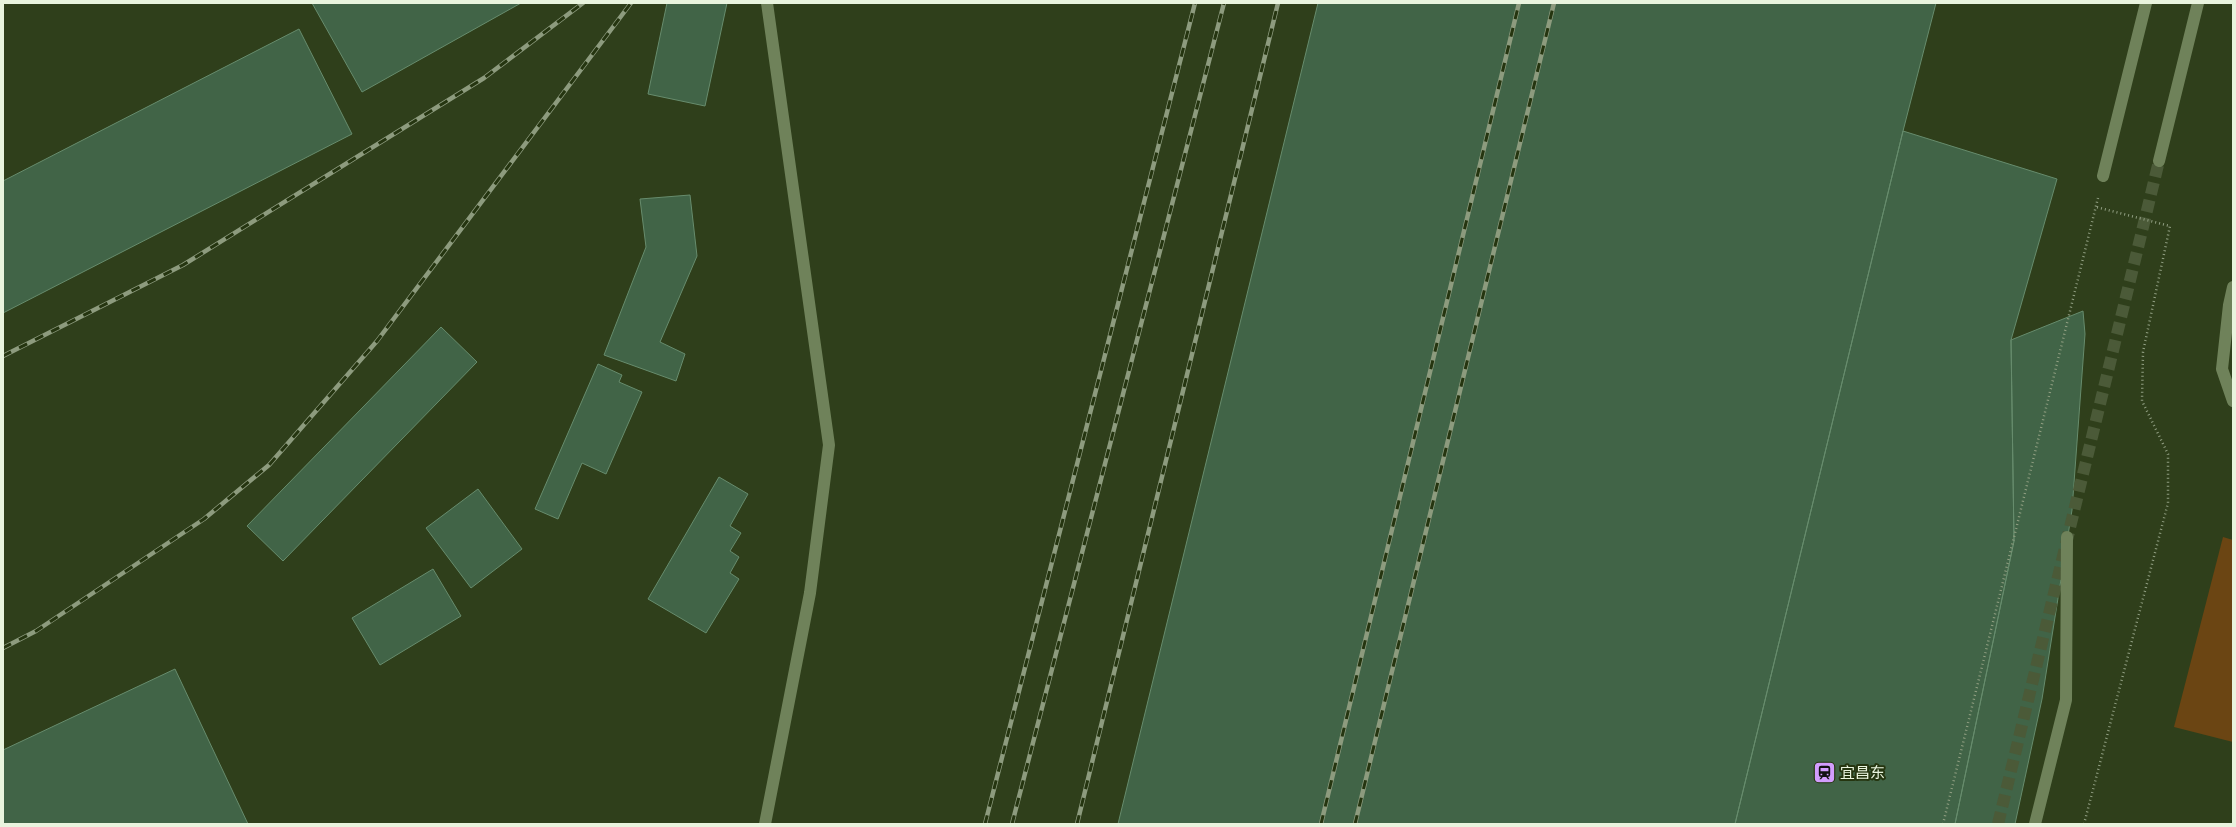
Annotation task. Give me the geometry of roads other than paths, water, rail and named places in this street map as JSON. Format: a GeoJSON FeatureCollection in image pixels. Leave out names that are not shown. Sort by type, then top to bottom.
{"type":"FeatureCollection","features":[{"type":"Feature","properties":{"kind":"street"},"geometry":{"type":"LineString","coordinates":[[765,824],[810,593],[829,445],[767,3]]}},
{"type":"Feature","properties":{"kind":"street"},"geometry":{"type":"LineString","coordinates":[[2103,176],[2146,3]]}},
{"type":"Feature","properties":{"kind":"street"},"geometry":{"type":"LineString","coordinates":[[2159,161],[2198,3]]}},
{"type":"Feature","properties":{"kind":"street"},"geometry":{"type":"LineString","coordinates":[[2233,287],[2229,305],[2222,369],[2233,401]]}},
{"type":"Feature","properties":{"kind":"street"},"geometry":{"type":"LineString","coordinates":[[2035,824],[2066,700],[2067,537]]}},
{"type":"Feature","properties":{"kind":"tunnel"},"geometry":{"type":"LineString","coordinates":[[1998,824],[2159,161]]}},
{"type":"Feature","properties":{"kind":"railway"},"geometry":{"type":"LineString","coordinates":[[3,356],[183,265],[484,78],[583,3]]}},
{"type":"Feature","properties":{"kind":"railway"},"geometry":{"type":"LineString","coordinates":[[3,648],[36,631],[204,519],[269,465],[377,341],[631,3]]}},
{"type":"Feature","properties":{"kind":"railway"},"geometry":{"type":"LineString","coordinates":[[985,824],[1195,3]]}},
{"type":"Feature","properties":{"kind":"railway"},"geometry":{"type":"LineString","coordinates":[[1012,824],[1224,3]]}},
{"type":"Feature","properties":{"kind":"railway"},"geometry":{"type":"LineString","coordinates":[[1077,824],[1278,3]]}},
{"type":"Feature","properties":{"kind":"railway"},"geometry":{"type":"LineString","coordinates":[[1321,824],[1519,3]]}},
{"type":"Feature","properties":{"kind":"railway"},"geometry":{"type":"LineString","coordinates":[[1355,824],[1554,3]]}},
{"type":"Feature","properties":{"kind":"place","name":"宜昌东"},"geometry":{"type":"Point","coordinates":[1824,773]}}]}
